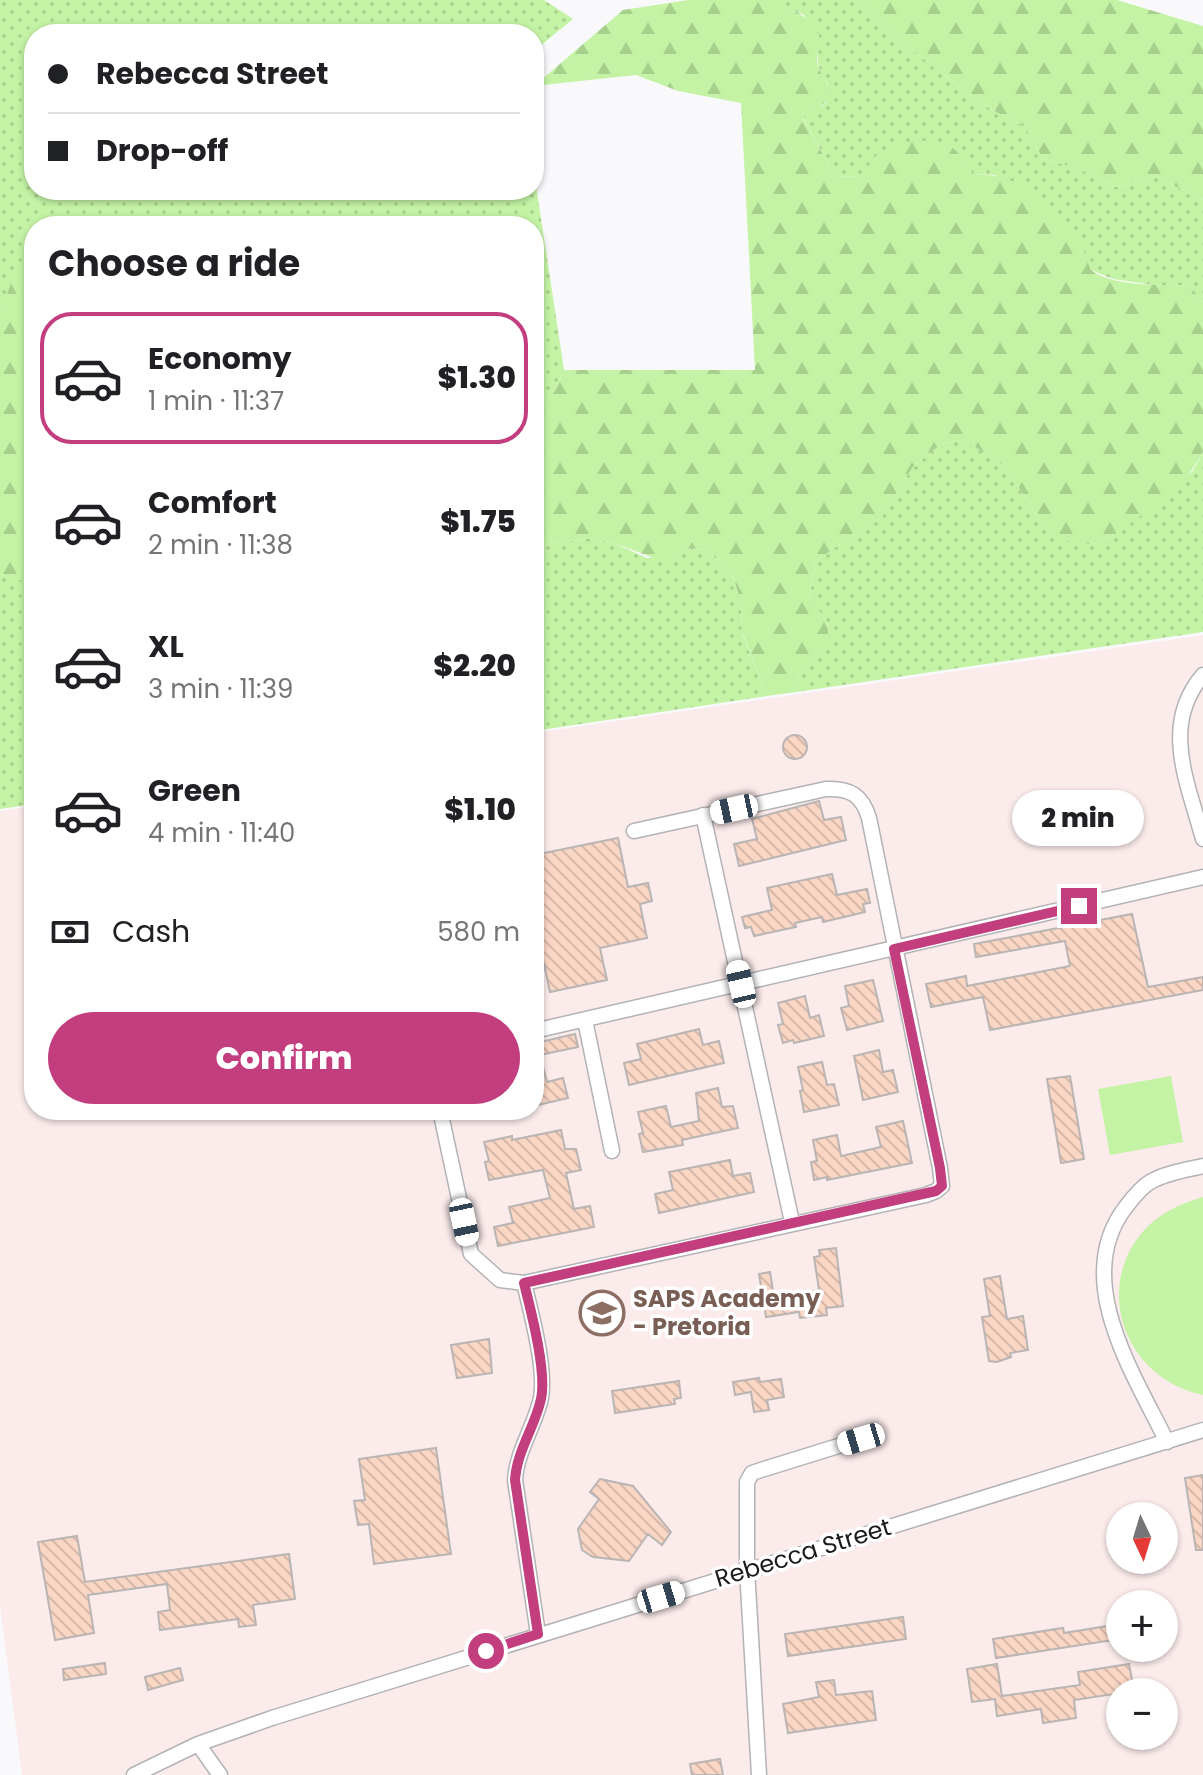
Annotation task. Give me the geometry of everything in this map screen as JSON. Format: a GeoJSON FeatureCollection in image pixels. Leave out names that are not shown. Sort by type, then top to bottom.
{"type":"FeatureCollection","features":[{"type":"Feature","properties":{"kind":"street"},"geometry":{"type":"LineString","coordinates":[[1203,675],[1189,695],[1181,715],[1179,738],[1203,839]]}},
{"type":"Feature","properties":{"kind":"street"},"geometry":{"type":"LineString","coordinates":[[442,1120],[471,1254],[500,1280],[524,1283],[926,1195],[942,1186],[869,818],[856,794],[842,788],[826,789],[634,831]]}},
{"type":"Feature","properties":{"kind":"street"},"geometry":{"type":"LineString","coordinates":[[703,815],[792,1222]]}},
{"type":"Feature","properties":{"kind":"street"},"geometry":{"type":"LineString","coordinates":[[544,1029],[1203,877]]}},
{"type":"Feature","properties":{"kind":"street"},"geometry":{"type":"LineString","coordinates":[[585,1020],[612,1151]]}},
{"type":"Feature","properties":{"kind":"street"},"geometry":{"type":"LineString","coordinates":[[1167,1442],[1118,1344],[1107,1296],[1106,1246],[1114,1223],[1150,1181],[1203,1166]]}},
{"type":"Feature","properties":{"kind":"street"},"geometry":{"type":"LineString","coordinates":[[524,1283],[541,1369],[542,1393],[518,1456],[515,1480],[538,1634]]}},
{"type":"Feature","properties":{"kind":"street","name":"Rebecca Street"},"geometry":{"type":"LineString","coordinates":[[134,1775],[198,1744],[272,1718],[1203,1430]]}},
{"type":"Feature","properties":{"kind":"street"},"geometry":{"type":"LineString","coordinates":[[759,1775],[747,1569],[747,1482],[752,1473],[861,1439]]}},
{"type":"Feature","properties":{"kind":"street"},"geometry":{"type":"LineString","coordinates":[[198,1744],[220,1775]]}},
{"type":"Feature","properties":{"kind":"shaded area","name":"SAPS Academy - Pretoria"},"geometry":{"type":"Polygon","coordinates":[[[1203,635],[1203,1775],[22,1775],[0,1606],[0,811],[24,807],[24,1120],[544,1120],[544,732],[1203,635]]]}},
{"type":"Feature","properties":{"kind":"green space"},"geometry":{"type":"Polygon","coordinates":[[[0,0],[544,0],[573,19],[544,43],[544,24],[24,24],[24,200],[538,200],[541,216],[24,216],[24,263],[0,312],[0,0]]]}},
{"type":"Feature","properties":{"kind":"green space"},"geometry":{"type":"Polygon","coordinates":[[[688,0],[770,0],[796,12],[817,29],[818,65],[829,89],[824,104],[803,118],[837,177],[861,176],[876,156],[893,146],[915,141],[946,144],[957,151],[973,174],[1010,180],[1049,206],[1080,241],[1091,270],[1124,282],[1189,285],[1203,302],[1203,452],[1182,486],[1114,535],[1094,544],[1083,544],[1063,540],[1048,532],[1005,467],[962,441],[945,443],[912,468],[881,518],[816,562],[809,598],[827,621],[829,640],[799,673],[796,692],[767,696],[742,632],[741,602],[733,577],[716,556],[707,550],[690,548],[676,556],[659,560],[591,538],[544,545],[544,398],[556,388],[564,370],[755,370],[741,103],[678,91],[636,75],[544,85],[544,77],[623,10],[688,0]]]}},
{"type":"Feature","properties":{"kind":"green space"},"geometry":{"type":"Polygon","coordinates":[[[769,0],[855,0],[981,104],[1025,127],[1043,159],[1077,168],[1117,187],[1157,177],[1203,200],[1203,302],[1189,285],[1160,286],[1113,279],[1091,270],[995,175],[973,174],[954,149],[870,168],[861,176],[837,177],[803,117],[825,104],[828,84],[819,67],[819,35],[804,15],[769,0]]]}},
{"type":"Feature","properties":{"kind":"green space"},"geometry":{"type":"Polygon","coordinates":[[[855,0],[1117,0],[1203,26],[1203,200],[1157,177],[1117,187],[1077,168],[1043,159],[1025,127],[981,104],[855,0]]]}},
{"type":"Feature","properties":{"kind":"green space"},"geometry":{"type":"Polygon","coordinates":[[[544,238],[564,370],[556,388],[544,398],[544,238]]]}},
{"type":"Feature","properties":{"kind":"green space"},"geometry":{"type":"Polygon","coordinates":[[[24,260],[24,579],[18,581],[0,574],[0,312],[17,268],[24,260]]]}},
{"type":"Feature","properties":{"kind":"green space"},"geometry":{"type":"Polygon","coordinates":[[[962,441],[1005,467],[1048,532],[1083,544],[1094,544],[1114,535],[1192,472],[1203,452],[1203,632],[796,692],[799,673],[829,639],[827,621],[809,599],[816,562],[881,518],[912,468],[930,452],[945,443],[962,441]]]}},
{"type":"Feature","properties":{"kind":"green space"},"geometry":{"type":"Polygon","coordinates":[[[591,538],[614,543],[647,558],[676,556],[690,548],[707,550],[716,556],[733,577],[741,602],[742,633],[767,696],[544,729],[544,545],[591,538]]]}},
{"type":"Feature","properties":{"kind":"green space"},"geometry":{"type":"Polygon","coordinates":[[[0,574],[18,580],[24,578],[24,805],[0,809],[0,574]]]}},
{"type":"Feature","properties":{"kind":"green space"},"geometry":{"type":"Polygon","coordinates":[[[1171,1076],[1183,1142],[1110,1155],[1098,1089],[1171,1076]]]}},
{"type":"Feature","properties":{"kind":"green space"},"geometry":{"type":"Polygon","coordinates":[[[1203,1197],[1203,1395],[1176,1386],[1153,1370],[1136,1350],[1124,1327],[1119,1301],[1121,1275],[1130,1250],[1148,1226],[1174,1208],[1203,1197]]]}},
{"type":"Feature","properties":{"kind":"building"},"geometry":{"type":"Polygon","coordinates":[[[795,735],[804,738],[807,747],[804,756],[795,759],[786,756],[783,747],[786,738],[795,735]]]}},
{"type":"Feature","properties":{"kind":"building"},"geometry":{"type":"Polygon","coordinates":[[[819,801],[824,820],[841,817],[846,840],[739,866],[734,844],[757,839],[752,819],[819,801]]]}},
{"type":"Feature","properties":{"kind":"building"},"geometry":{"type":"Polygon","coordinates":[[[618,838],[628,887],[648,883],[652,901],[640,904],[647,938],[600,948],[607,980],[550,992],[544,964],[544,853],[618,838]]]}},
{"type":"Feature","properties":{"kind":"building"},"geometry":{"type":"Polygon","coordinates":[[[832,874],[837,895],[867,889],[870,903],[863,904],[865,912],[823,922],[822,917],[795,923],[796,927],[754,936],[751,927],[745,928],[742,917],[772,910],[767,888],[832,874]]]}},
{"type":"Feature","properties":{"kind":"building"},"geometry":{"type":"Polygon","coordinates":[[[1132,914],[1148,987],[1203,977],[1203,990],[990,1030],[983,997],[931,1007],[926,984],[966,976],[967,986],[1070,966],[1065,941],[976,957],[974,944],[1132,914]]]}},
{"type":"Feature","properties":{"kind":"building"},"geometry":{"type":"Polygon","coordinates":[[[873,980],[883,1021],[847,1030],[841,1008],[849,1006],[845,986],[873,980]]]}},
{"type":"Feature","properties":{"kind":"building"},"geometry":{"type":"Polygon","coordinates":[[[805,996],[810,1018],[819,1015],[824,1036],[783,1043],[778,1025],[783,1024],[778,1003],[805,996]]]}},
{"type":"Feature","properties":{"kind":"building"},"geometry":{"type":"Polygon","coordinates":[[[699,1029],[703,1045],[719,1041],[724,1063],[629,1085],[624,1063],[641,1059],[637,1044],[699,1029]]]}},
{"type":"Feature","properties":{"kind":"building"},"geometry":{"type":"Polygon","coordinates":[[[575,1034],[578,1047],[544,1054],[544,1041],[575,1034]]]}},
{"type":"Feature","properties":{"kind":"building"},"geometry":{"type":"Polygon","coordinates":[[[879,1050],[883,1072],[893,1070],[898,1092],[863,1100],[854,1056],[879,1050]]]}},
{"type":"Feature","properties":{"kind":"building"},"geometry":{"type":"Polygon","coordinates":[[[822,1062],[827,1085],[834,1084],[839,1105],[804,1112],[798,1067],[822,1062]]]}},
{"type":"Feature","properties":{"kind":"building"},"geometry":{"type":"Polygon","coordinates":[[[544,1070],[547,1082],[563,1078],[568,1098],[544,1104],[544,1070]]]}},
{"type":"Feature","properties":{"kind":"building"},"geometry":{"type":"Polygon","coordinates":[[[1070,1076],[1084,1159],[1061,1163],[1047,1079],[1070,1076]]]}},
{"type":"Feature","properties":{"kind":"building"},"geometry":{"type":"Polygon","coordinates":[[[718,1088],[722,1107],[733,1106],[738,1128],[682,1140],[683,1145],[643,1152],[638,1112],[666,1106],[671,1127],[699,1121],[696,1093],[718,1088]]]}},
{"type":"Feature","properties":{"kind":"building"},"geometry":{"type":"Polygon","coordinates":[[[903,1121],[912,1163],[814,1180],[811,1162],[817,1161],[813,1140],[837,1135],[841,1156],[881,1147],[876,1127],[903,1121]]]}},
{"type":"Feature","properties":{"kind":"building"},"geometry":{"type":"Polygon","coordinates":[[[561,1130],[565,1149],[576,1149],[581,1170],[566,1173],[574,1209],[590,1206],[594,1227],[498,1246],[494,1227],[513,1223],[509,1207],[550,1198],[543,1170],[489,1180],[485,1162],[489,1161],[484,1142],[561,1130]]]}},
{"type":"Feature","properties":{"kind":"building"},"geometry":{"type":"Polygon","coordinates":[[[730,1160],[733,1176],[750,1173],[754,1192],[659,1213],[655,1194],[673,1190],[669,1172],[730,1160]]]}},
{"type":"Feature","properties":{"kind":"building"},"geometry":{"type":"Polygon","coordinates":[[[836,1248],[843,1306],[826,1308],[827,1315],[800,1318],[799,1312],[766,1317],[759,1274],[770,1272],[774,1297],[819,1290],[814,1257],[820,1256],[819,1250],[836,1248]]]}},
{"type":"Feature","properties":{"kind":"building"},"geometry":{"type":"Polygon","coordinates":[[[1000,1276],[1007,1319],[1023,1316],[1028,1350],[1010,1353],[1011,1357],[997,1362],[989,1361],[982,1317],[990,1316],[984,1279],[1000,1276]]]}},
{"type":"Feature","properties":{"kind":"building"},"geometry":{"type":"Polygon","coordinates":[[[489,1339],[492,1373],[457,1378],[451,1345],[489,1339]]]}},
{"type":"Feature","properties":{"kind":"building"},"geometry":{"type":"Polygon","coordinates":[[[759,1378],[760,1382],[781,1379],[784,1397],[767,1400],[769,1410],[754,1412],[751,1392],[735,1395],[733,1382],[759,1378]]]}},
{"type":"Feature","properties":{"kind":"building"},"geometry":{"type":"Polygon","coordinates":[[[679,1381],[681,1398],[674,1399],[675,1404],[615,1413],[612,1391],[679,1381]]]}},
{"type":"Feature","properties":{"kind":"building"},"geometry":{"type":"Polygon","coordinates":[[[436,1448],[451,1554],[374,1564],[369,1524],[358,1525],[354,1501],[365,1500],[359,1459],[436,1448]]]}},
{"type":"Feature","properties":{"kind":"building"},"geometry":{"type":"Polygon","coordinates":[[[1203,1475],[1203,1550],[1196,1550],[1185,1478],[1203,1475]]]}},
{"type":"Feature","properties":{"kind":"building"},"geometry":{"type":"Polygon","coordinates":[[[600,1479],[633,1486],[671,1532],[662,1545],[648,1534],[629,1561],[593,1557],[582,1550],[578,1529],[599,1499],[590,1492],[600,1479]]]}},
{"type":"Feature","properties":{"kind":"building"},"geometry":{"type":"Polygon","coordinates":[[[77,1536],[85,1582],[289,1554],[295,1599],[253,1605],[256,1625],[239,1627],[238,1619],[160,1630],[158,1612],[170,1610],[167,1584],[88,1595],[94,1633],[55,1640],[38,1542],[77,1536]]]}},
{"type":"Feature","properties":{"kind":"building"},"geometry":{"type":"Polygon","coordinates":[[[903,1617],[906,1639],[788,1656],[785,1634],[903,1617]]]}},
{"type":"Feature","properties":{"kind":"building"},"geometry":{"type":"Polygon","coordinates":[[[1106,1626],[1106,1641],[996,1658],[993,1639],[1063,1628],[1064,1633],[1106,1626]]]}},
{"type":"Feature","properties":{"kind":"building"},"geometry":{"type":"Polygon","coordinates":[[[105,1663],[106,1674],[64,1680],[63,1669],[105,1663]]]}},
{"type":"Feature","properties":{"kind":"building"},"geometry":{"type":"Polygon","coordinates":[[[997,1664],[1002,1696],[1080,1685],[1078,1672],[1129,1664],[1132,1678],[1106,1678],[1106,1695],[1074,1700],[1076,1718],[1043,1723],[1041,1709],[997,1716],[995,1699],[972,1702],[967,1669],[997,1664]]]}},
{"type":"Feature","properties":{"kind":"building"},"geometry":{"type":"Polygon","coordinates":[[[180,1668],[183,1680],[148,1690],[145,1677],[180,1668]]]}},
{"type":"Feature","properties":{"kind":"building"},"geometry":{"type":"Polygon","coordinates":[[[834,1680],[836,1695],[872,1691],[876,1720],[788,1733],[783,1704],[819,1697],[816,1682],[834,1680]]]}},
{"type":"Feature","properties":{"kind":"building"},"geometry":{"type":"Polygon","coordinates":[[[720,1759],[723,1775],[692,1775],[690,1764],[720,1759]]]}},
{"type":"Feature","properties":{"kind":"place","name":"SAPS Academy - Pretoria"},"geometry":{"type":"Point","coordinates":[602,1313]}},
{"type":"Feature","properties":{"kind":"route"},"geometry":{"type":"LineString","coordinates":[[486,1651],[538,1634],[515,1480],[518,1456],[539,1407],[543,1383],[524,1283],[936,1191],[942,1186],[940,1168],[894,949],[1079,906]]}}]}
